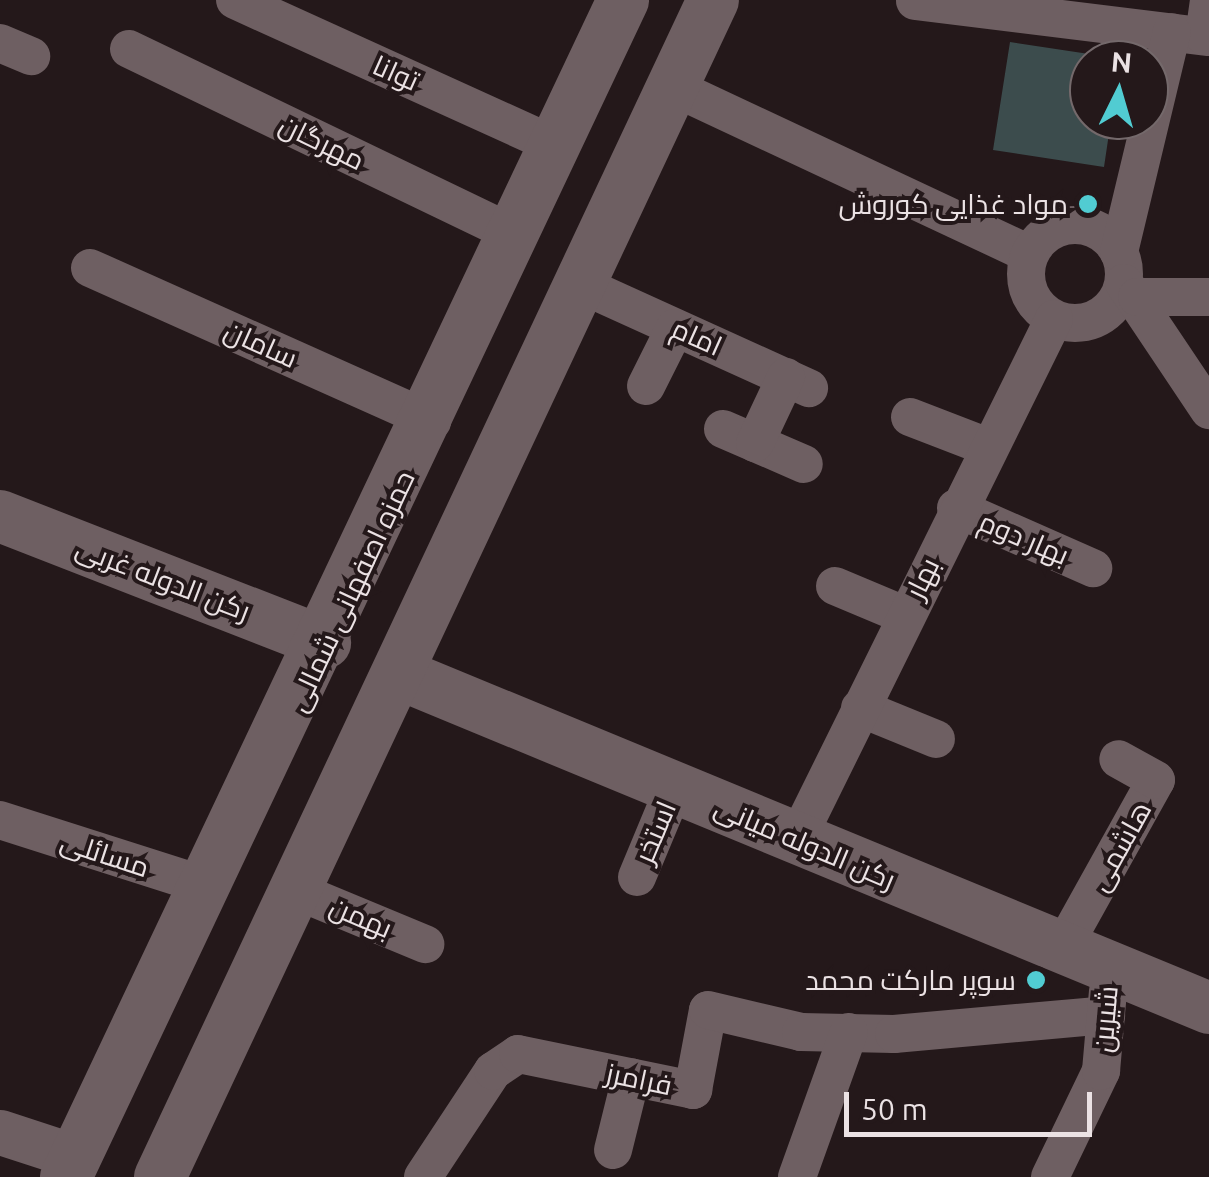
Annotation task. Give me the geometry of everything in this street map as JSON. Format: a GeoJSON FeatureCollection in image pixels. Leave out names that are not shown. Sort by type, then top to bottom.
{"type":"FeatureCollection","features":[{"type":"Feature","properties":{"kind":"main road","name":"حمزه اصفهانی شمالی"},"geometry":{"type":"LineString","coordinates":[[72,1167],[210,888],[432,421],[623,0]]}},
{"type":"Feature","properties":{"kind":"main road"},"geometry":{"type":"LineString","coordinates":[[160,1177],[586,287],[713,0]]}},
{"type":"Feature","properties":{"kind":"main road","name":"رکن الدوله غربی"},"geometry":{"type":"LineString","coordinates":[[0,516],[325,643]]}},
{"type":"Feature","properties":{"kind":"main road","name":"رکن الدوله میانی"},"geometry":{"type":"LineString","coordinates":[[402,674],[1062,949],[1108,992],[1209,1008]]}},
{"type":"Feature","properties":{"kind":"main road"},"geometry":{"type":"LineString","coordinates":[[173,960],[178,989],[202,1008],[245,996]]}},
{"type":"Feature","properties":{"kind":"main road"},"geometry":{"type":"LineString","coordinates":[[128,1052],[146,1046],[181,1057],[192,1072],[193,1108]]}},
{"type":"Feature","properties":{"kind":"street","name":"توانا"},"geometry":{"type":"LineString","coordinates":[[235,0],[557,146]]}},
{"type":"Feature","properties":{"kind":"street"},"geometry":{"type":"LineString","coordinates":[[915,0],[1198,26],[1127,277],[1098,318],[1054,319],[1031,298],[1029,254]]}},
{"type":"Feature","properties":{"kind":"street","name":"مهرگان"},"geometry":{"type":"LineString","coordinates":[[129,48],[516,234]]}},
{"type":"Feature","properties":{"kind":"street"},"geometry":{"type":"LineString","coordinates":[[675,88],[1029,254]]}},
{"type":"Feature","properties":{"kind":"street"},"geometry":{"type":"LineString","coordinates":[[1029,254],[1066,226],[1097,230],[1209,410]]}},
{"type":"Feature","properties":{"kind":"street","name":"سامان"},"geometry":{"type":"LineString","coordinates":[[90,268],[432,421]]}},
{"type":"Feature","properties":{"kind":"street"},"geometry":{"type":"LineString","coordinates":[[1127,277],[1209,297]]}},
{"type":"Feature","properties":{"kind":"street","name":"امام"},"geometry":{"type":"LineString","coordinates":[[586,287],[797,382],[739,436],[804,464]]}},
{"type":"Feature","properties":{"kind":"street","name":"بهار"},"geometry":{"type":"LineString","coordinates":[[797,839],[985,446],[1054,319]]}},
{"type":"Feature","properties":{"kind":"street"},"geometry":{"type":"LineString","coordinates":[[646,386],[675,328]]}},
{"type":"Feature","properties":{"kind":"street"},"geometry":{"type":"LineString","coordinates":[[910,417],[985,446]]}},
{"type":"Feature","properties":{"kind":"street","name":"بهار دوم"},"geometry":{"type":"LineString","coordinates":[[956,508],[1093,568]]}},
{"type":"Feature","properties":{"kind":"street"},"geometry":{"type":"LineString","coordinates":[[835,586],[904,615]]}},
{"type":"Feature","properties":{"kind":"street"},"geometry":{"type":"LineString","coordinates":[[860,708],[936,739]]}},
{"type":"Feature","properties":{"kind":"street","name":"هاشمی"},"geometry":{"type":"LineString","coordinates":[[1062,949],[1156,780],[1118,760]]}},
{"type":"Feature","properties":{"kind":"street","name":"استخر"},"geometry":{"type":"LineString","coordinates":[[637,877],[674,788]]}},
{"type":"Feature","properties":{"kind":"street","name":"مسائلی"},"geometry":{"type":"LineString","coordinates":[[0,820],[210,888]]}},
{"type":"Feature","properties":{"kind":"street","name":"بهمن"},"geometry":{"type":"LineString","coordinates":[[298,891],[425,944]]}},
{"type":"Feature","properties":{"kind":"street","name":"فرامرز"},"geometry":{"type":"LineString","coordinates":[[424,1177],[494,1070],[518,1054],[693,1090],[708,1010],[849,1032],[1108,992]]}},
{"type":"Feature","properties":{"kind":"street","name":"شیرین"},"geometry":{"type":"LineString","coordinates":[[1050,1177],[1100,1071],[1108,992]]}},
{"type":"Feature","properties":{"kind":"street"},"geometry":{"type":"LineString","coordinates":[[797,1177],[849,1032]]}},
{"type":"Feature","properties":{"kind":"street"},"geometry":{"type":"LineString","coordinates":[[613,1150],[632,1077]]}},
{"type":"Feature","properties":{"kind":"street"},"geometry":{"type":"LineString","coordinates":[[0,1132],[72,1167]]}},
{"type":"Feature","properties":{"kind":"building"},"geometry":{"type":"Polygon","coordinates":[[[1010,42],[1069,51],[1069,140],[1108,140],[1104,167],[993,150],[1010,42]]]}},
{"type":"Feature","properties":{"kind":"place","name":"مواد غذایی کوروش"},"geometry":{"type":"Point","coordinates":[1088,204]}},
{"type":"Feature","properties":{"kind":"place","name":"سوپر مارکت محمد"},"geometry":{"type":"Point","coordinates":[1036,980]}}]}
